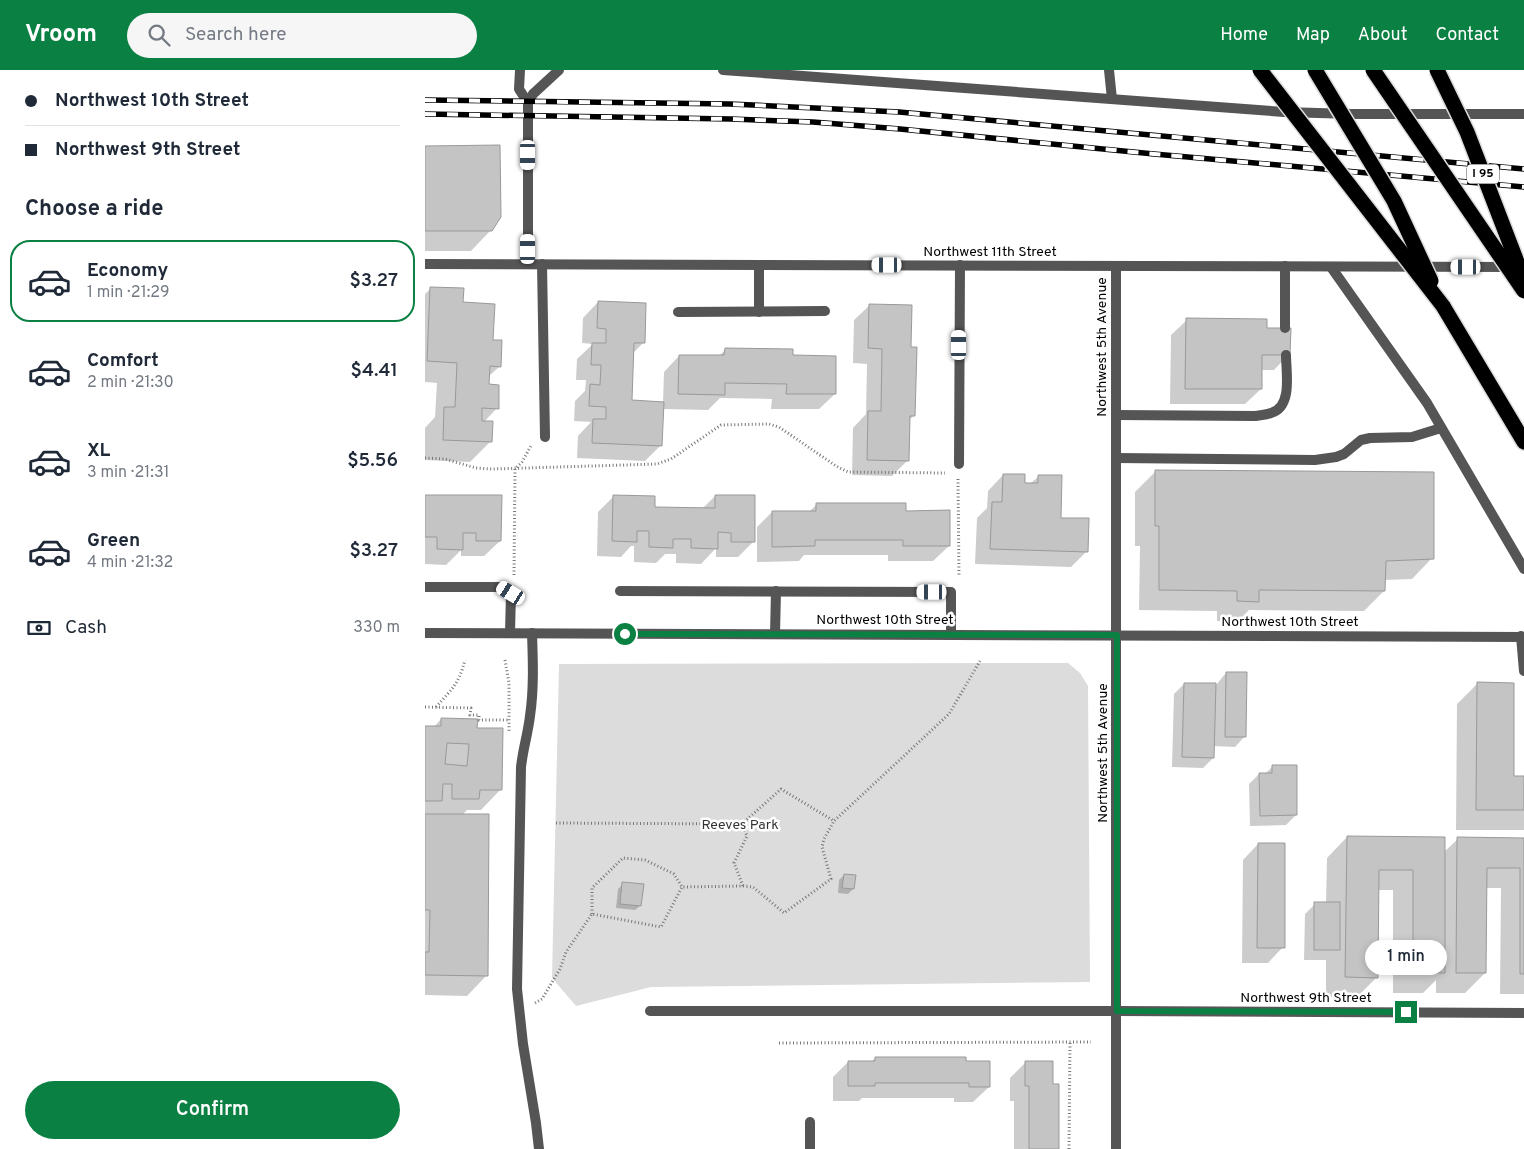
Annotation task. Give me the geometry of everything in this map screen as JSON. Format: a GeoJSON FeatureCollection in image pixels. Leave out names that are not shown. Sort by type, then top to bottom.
{"type":"FeatureCollection","features":[{"type":"Feature","properties":{"kind":"highway"},"geometry":{"type":"LineString","coordinates":[[1260,70],[1443,306]]}},
{"type":"Feature","properties":{"kind":"highway"},"geometry":{"type":"LineString","coordinates":[[1315,70],[1394,201],[1443,306],[1524,442]]}},
{"type":"Feature","properties":{"kind":"highway"},"geometry":{"type":"LineString","coordinates":[[1373,70],[1524,291]]}},
{"type":"Feature","properties":{"kind":"highway","name":"I 95"},"geometry":{"type":"LineString","coordinates":[[1437,70],[1467,132],[1524,280]]}},
{"type":"Feature","properties":{"kind":"street"},"geometry":{"type":"LineString","coordinates":[[520,70],[519,89],[528,103]]}},
{"type":"Feature","properties":{"kind":"street"},"geometry":{"type":"LineString","coordinates":[[528,264],[528,103],[533,94],[559,70]]}},
{"type":"Feature","properties":{"kind":"street"},"geometry":{"type":"LineString","coordinates":[[723,70],[1312,113],[1524,114]]}},
{"type":"Feature","properties":{"kind":"street"},"geometry":{"type":"LineString","coordinates":[[1109,70],[1112,99]]}},
{"type":"Feature","properties":{"kind":"street","name":"Northwest 11th Street"},"geometry":{"type":"LineString","coordinates":[[425,264],[1524,267]]}},
{"type":"Feature","properties":{"kind":"street"},"geometry":{"type":"LineString","coordinates":[[542,264],[545,438]]}},
{"type":"Feature","properties":{"kind":"street"},"geometry":{"type":"LineString","coordinates":[[759,265],[759,312]]}},
{"type":"Feature","properties":{"kind":"street"},"geometry":{"type":"LineString","coordinates":[[959,468],[960,265]]}},
{"type":"Feature","properties":{"kind":"street","name":"Northwest 5th Avenue"},"geometry":{"type":"LineString","coordinates":[[1116,266],[1116,1149]]}},
{"type":"Feature","properties":{"kind":"street"},"geometry":{"type":"LineString","coordinates":[[1285,266],[1285,328]]}},
{"type":"Feature","properties":{"kind":"street"},"geometry":{"type":"LineString","coordinates":[[1331,266],[1427,403],[1524,569]]}},
{"type":"Feature","properties":{"kind":"street"},"geometry":{"type":"LineString","coordinates":[[678,312],[825,311]]}},
{"type":"Feature","properties":{"kind":"street"},"geometry":{"type":"LineString","coordinates":[[1116,415],[1255,416],[1273,413],[1281,406],[1286,396],[1285,355]]}},
{"type":"Feature","properties":{"kind":"street"},"geometry":{"type":"LineString","coordinates":[[1116,458],[1315,460],[1344,454],[1361,440],[1412,437],[1441,428]]}},
{"type":"Feature","properties":{"kind":"street"},"geometry":{"type":"LineString","coordinates":[[425,587],[501,587],[511,593],[510,634]]}},
{"type":"Feature","properties":{"kind":"street"},"geometry":{"type":"LineString","coordinates":[[620,591],[951,592],[951,634]]}},
{"type":"Feature","properties":{"kind":"street"},"geometry":{"type":"LineString","coordinates":[[775,634],[776,591]]}},
{"type":"Feature","properties":{"kind":"street","name":"Northwest 10th Street"},"geometry":{"type":"LineString","coordinates":[[425,633],[1522,636]]}},
{"type":"Feature","properties":{"kind":"street"},"geometry":{"type":"LineString","coordinates":[[532,634],[532,701],[521,766],[517,988],[539,1149]]}},
{"type":"Feature","properties":{"kind":"street"},"geometry":{"type":"LineString","coordinates":[[1522,636],[1524,671]]}},
{"type":"Feature","properties":{"kind":"street","name":"Northwest 9th Street"},"geometry":{"type":"LineString","coordinates":[[650,1011],[1524,1013]]}},
{"type":"Feature","properties":{"kind":"street"},"geometry":{"type":"LineString","coordinates":[[810,1122],[810,1149]]}},
{"type":"Feature","properties":{"kind":"path"},"geometry":{"type":"LineString","coordinates":[[425,458],[445,459],[482,469],[657,464],[671,459],[715,427],[721,425],[761,424],[779,427],[836,466],[848,472],[949,473]]}},
{"type":"Feature","properties":{"kind":"path"},"geometry":{"type":"LineString","coordinates":[[514,577],[515,469],[522,462],[534,440],[545,438]]}},
{"type":"Feature","properties":{"kind":"path"},"geometry":{"type":"LineString","coordinates":[[959,468],[959,581]]}},
{"type":"Feature","properties":{"kind":"path"},"geometry":{"type":"LineString","coordinates":[[436,707],[455,688],[465,660]]}},
{"type":"Feature","properties":{"kind":"path"},"geometry":{"type":"LineString","coordinates":[[505,660],[509,683],[509,739]]}},
{"type":"Feature","properties":{"kind":"path"},"geometry":{"type":"LineString","coordinates":[[682,887],[743,886],[753,888],[784,913],[831,879],[822,847],[824,839],[834,821],[949,714],[980,661]]}},
{"type":"Feature","properties":{"kind":"path"},"geometry":{"type":"LineString","coordinates":[[425,707],[471,708],[470,714],[479,715],[479,720],[509,720]]}},
{"type":"Feature","properties":{"kind":"path"},"geometry":{"type":"LineString","coordinates":[[556,823],[742,824],[781,789],[834,821]]}},
{"type":"Feature","properties":{"kind":"path"},"geometry":{"type":"LineString","coordinates":[[742,824],[747,836],[734,863],[743,886]]}},
{"type":"Feature","properties":{"kind":"path"},"geometry":{"type":"LineString","coordinates":[[519,1010],[542,1000],[560,969],[566,952],[592,914],[592,888],[623,858],[645,860],[674,874],[682,887]]}},
{"type":"Feature","properties":{"kind":"path"},"geometry":{"type":"LineString","coordinates":[[592,914],[661,927],[682,887]]}},
{"type":"Feature","properties":{"kind":"path"},"geometry":{"type":"LineString","coordinates":[[1069,1149],[1070,1042]]}},
{"type":"Feature","properties":{"kind":"path"},"geometry":{"type":"LineString","coordinates":[[779,1043],[1091,1042]]}},
{"type":"Feature","properties":{"kind":"green space","name":"Reeves Park"},"geometry":{"type":"Polygon","coordinates":[[[1068,663],[1080,673],[1088,686],[1090,982],[651,987],[576,1006],[552,978],[559,664],[1068,663]]]}},
{"type":"Feature","properties":{"kind":"building"},"geometry":{"type":"Polygon","coordinates":[[[500,145],[501,217],[492,231],[425,231],[425,146],[500,145]]]}},
{"type":"Feature","properties":{"kind":"building"},"geometry":{"type":"Polygon","coordinates":[[[430,287],[464,288],[463,302],[495,304],[493,340],[502,340],[501,367],[490,366],[489,384],[499,385],[499,409],[482,408],[482,421],[493,421],[492,442],[443,440],[444,407],[455,407],[457,363],[427,361],[430,287]]]}},
{"type":"Feature","properties":{"kind":"building"},"geometry":{"type":"Polygon","coordinates":[[[598,301],[646,303],[645,343],[634,343],[632,400],[664,402],[662,446],[592,443],[593,419],[606,419],[606,407],[589,406],[590,384],[600,385],[601,365],[591,365],[592,343],[606,343],[606,329],[597,328],[598,301]]]}},
{"type":"Feature","properties":{"kind":"building"},"geometry":{"type":"Polygon","coordinates":[[[869,304],[912,305],[911,347],[917,347],[915,416],[910,416],[909,461],[867,460],[868,411],[881,411],[882,349],[868,348],[869,304]]]}},
{"type":"Feature","properties":{"kind":"building"},"geometry":{"type":"Polygon","coordinates":[[[1186,318],[1267,319],[1267,328],[1291,328],[1290,355],[1262,355],[1262,389],[1185,389],[1186,318]]]}},
{"type":"Feature","properties":{"kind":"building"},"geometry":{"type":"Polygon","coordinates":[[[725,348],[793,349],[793,355],[836,356],[836,394],[786,394],[787,384],[725,383],[725,395],[678,394],[679,355],[724,355],[725,348]]]}},
{"type":"Feature","properties":{"kind":"building"},"geometry":{"type":"Polygon","coordinates":[[[1155,470],[1434,472],[1434,559],[1386,561],[1385,591],[1259,590],[1259,602],[1237,601],[1237,591],[1159,590],[1159,526],[1155,526],[1155,470]]]}},
{"type":"Feature","properties":{"kind":"building"},"geometry":{"type":"Polygon","coordinates":[[[1003,474],[1025,474],[1025,483],[1038,483],[1038,475],[1062,475],[1061,518],[1089,518],[1088,552],[990,549],[992,502],[1002,502],[1003,474]]]}},
{"type":"Feature","properties":{"kind":"building"},"geometry":{"type":"Polygon","coordinates":[[[425,495],[502,495],[501,541],[476,541],[476,533],[463,533],[463,550],[437,549],[437,537],[425,537],[425,495]]]}},
{"type":"Feature","properties":{"kind":"building"},"geometry":{"type":"Polygon","coordinates":[[[613,495],[655,496],[655,507],[715,508],[715,495],[755,495],[755,542],[731,542],[731,533],[718,532],[718,549],[691,548],[691,539],[673,539],[673,548],[649,547],[649,531],[637,531],[637,542],[612,541],[613,495]]]}},
{"type":"Feature","properties":{"kind":"building"},"geometry":{"type":"Polygon","coordinates":[[[816,503],[906,503],[906,511],[950,510],[950,546],[903,546],[903,540],[815,540],[815,546],[772,547],[772,511],[816,511],[816,503]]]}},
{"type":"Feature","properties":{"kind":"building"},"geometry":{"type":"Polygon","coordinates":[[[1226,672],[1247,672],[1246,737],[1225,737],[1226,672]]]}},
{"type":"Feature","properties":{"kind":"building"},"geometry":{"type":"Polygon","coordinates":[[[1477,682],[1514,683],[1514,776],[1524,776],[1524,810],[1476,810],[1477,682]]]}},
{"type":"Feature","properties":{"kind":"building"},"geometry":{"type":"Polygon","coordinates":[[[1184,683],[1216,683],[1214,758],[1182,757],[1184,683]]]}},
{"type":"Feature","properties":{"kind":"building"},"geometry":{"type":"Polygon","coordinates":[[[441,718],[478,719],[477,728],[503,728],[502,790],[480,790],[479,799],[452,799],[452,784],[443,784],[442,801],[425,801],[425,726],[441,726],[441,718]],[[447,743],[445,764],[467,766],[469,744],[447,743]]]}},
{"type":"Feature","properties":{"kind":"building"},"geometry":{"type":"Polygon","coordinates":[[[1272,765],[1297,765],[1297,815],[1260,816],[1259,773],[1272,773],[1272,765]]]}},
{"type":"Feature","properties":{"kind":"building"},"geometry":{"type":"Polygon","coordinates":[[[425,814],[489,814],[488,976],[425,975],[425,952],[429,952],[430,910],[425,910],[425,814]]]}},
{"type":"Feature","properties":{"kind":"building"},"geometry":{"type":"Polygon","coordinates":[[[1347,836],[1445,837],[1445,973],[1413,973],[1413,870],[1379,870],[1378,978],[1345,977],[1347,836]]]}},
{"type":"Feature","properties":{"kind":"building"},"geometry":{"type":"Polygon","coordinates":[[[1457,837],[1524,838],[1524,974],[1520,974],[1520,868],[1487,868],[1486,973],[1456,973],[1457,837]]]}},
{"type":"Feature","properties":{"kind":"building"},"geometry":{"type":"Polygon","coordinates":[[[1258,843],[1285,843],[1285,948],[1257,948],[1258,843]]]}},
{"type":"Feature","properties":{"kind":"building"},"geometry":{"type":"Polygon","coordinates":[[[844,874],[856,875],[854,889],[842,888],[844,874]]]}},
{"type":"Feature","properties":{"kind":"building"},"geometry":{"type":"Polygon","coordinates":[[[622,882],[644,884],[641,906],[620,904],[622,882]]]}},
{"type":"Feature","properties":{"kind":"building"},"geometry":{"type":"Polygon","coordinates":[[[1314,902],[1340,902],[1340,950],[1314,950],[1314,902]]]}},
{"type":"Feature","properties":{"kind":"building"},"geometry":{"type":"Polygon","coordinates":[[[875,1057],[966,1057],[966,1061],[990,1061],[990,1087],[969,1087],[969,1083],[875,1083],[875,1086],[848,1086],[848,1061],[875,1061],[875,1057]]]}},
{"type":"Feature","properties":{"kind":"building"},"geometry":{"type":"Polygon","coordinates":[[[1025,1061],[1053,1061],[1053,1084],[1059,1084],[1059,1149],[1029,1149],[1029,1086],[1025,1086],[1025,1061]]]}},
{"type":"Feature","properties":{"kind":"railway"},"geometry":{"type":"LineString","coordinates":[[425,100],[730,104],[899,112],[1524,169]]}},
{"type":"Feature","properties":{"kind":"railway"},"geometry":{"type":"LineString","coordinates":[[425,114],[813,122],[1524,187]]}},
{"type":"Feature","properties":{"kind":"route"},"geometry":{"type":"LineString","coordinates":[[625,634],[1117,635],[1117,1011],[1406,1012]]}}]}
